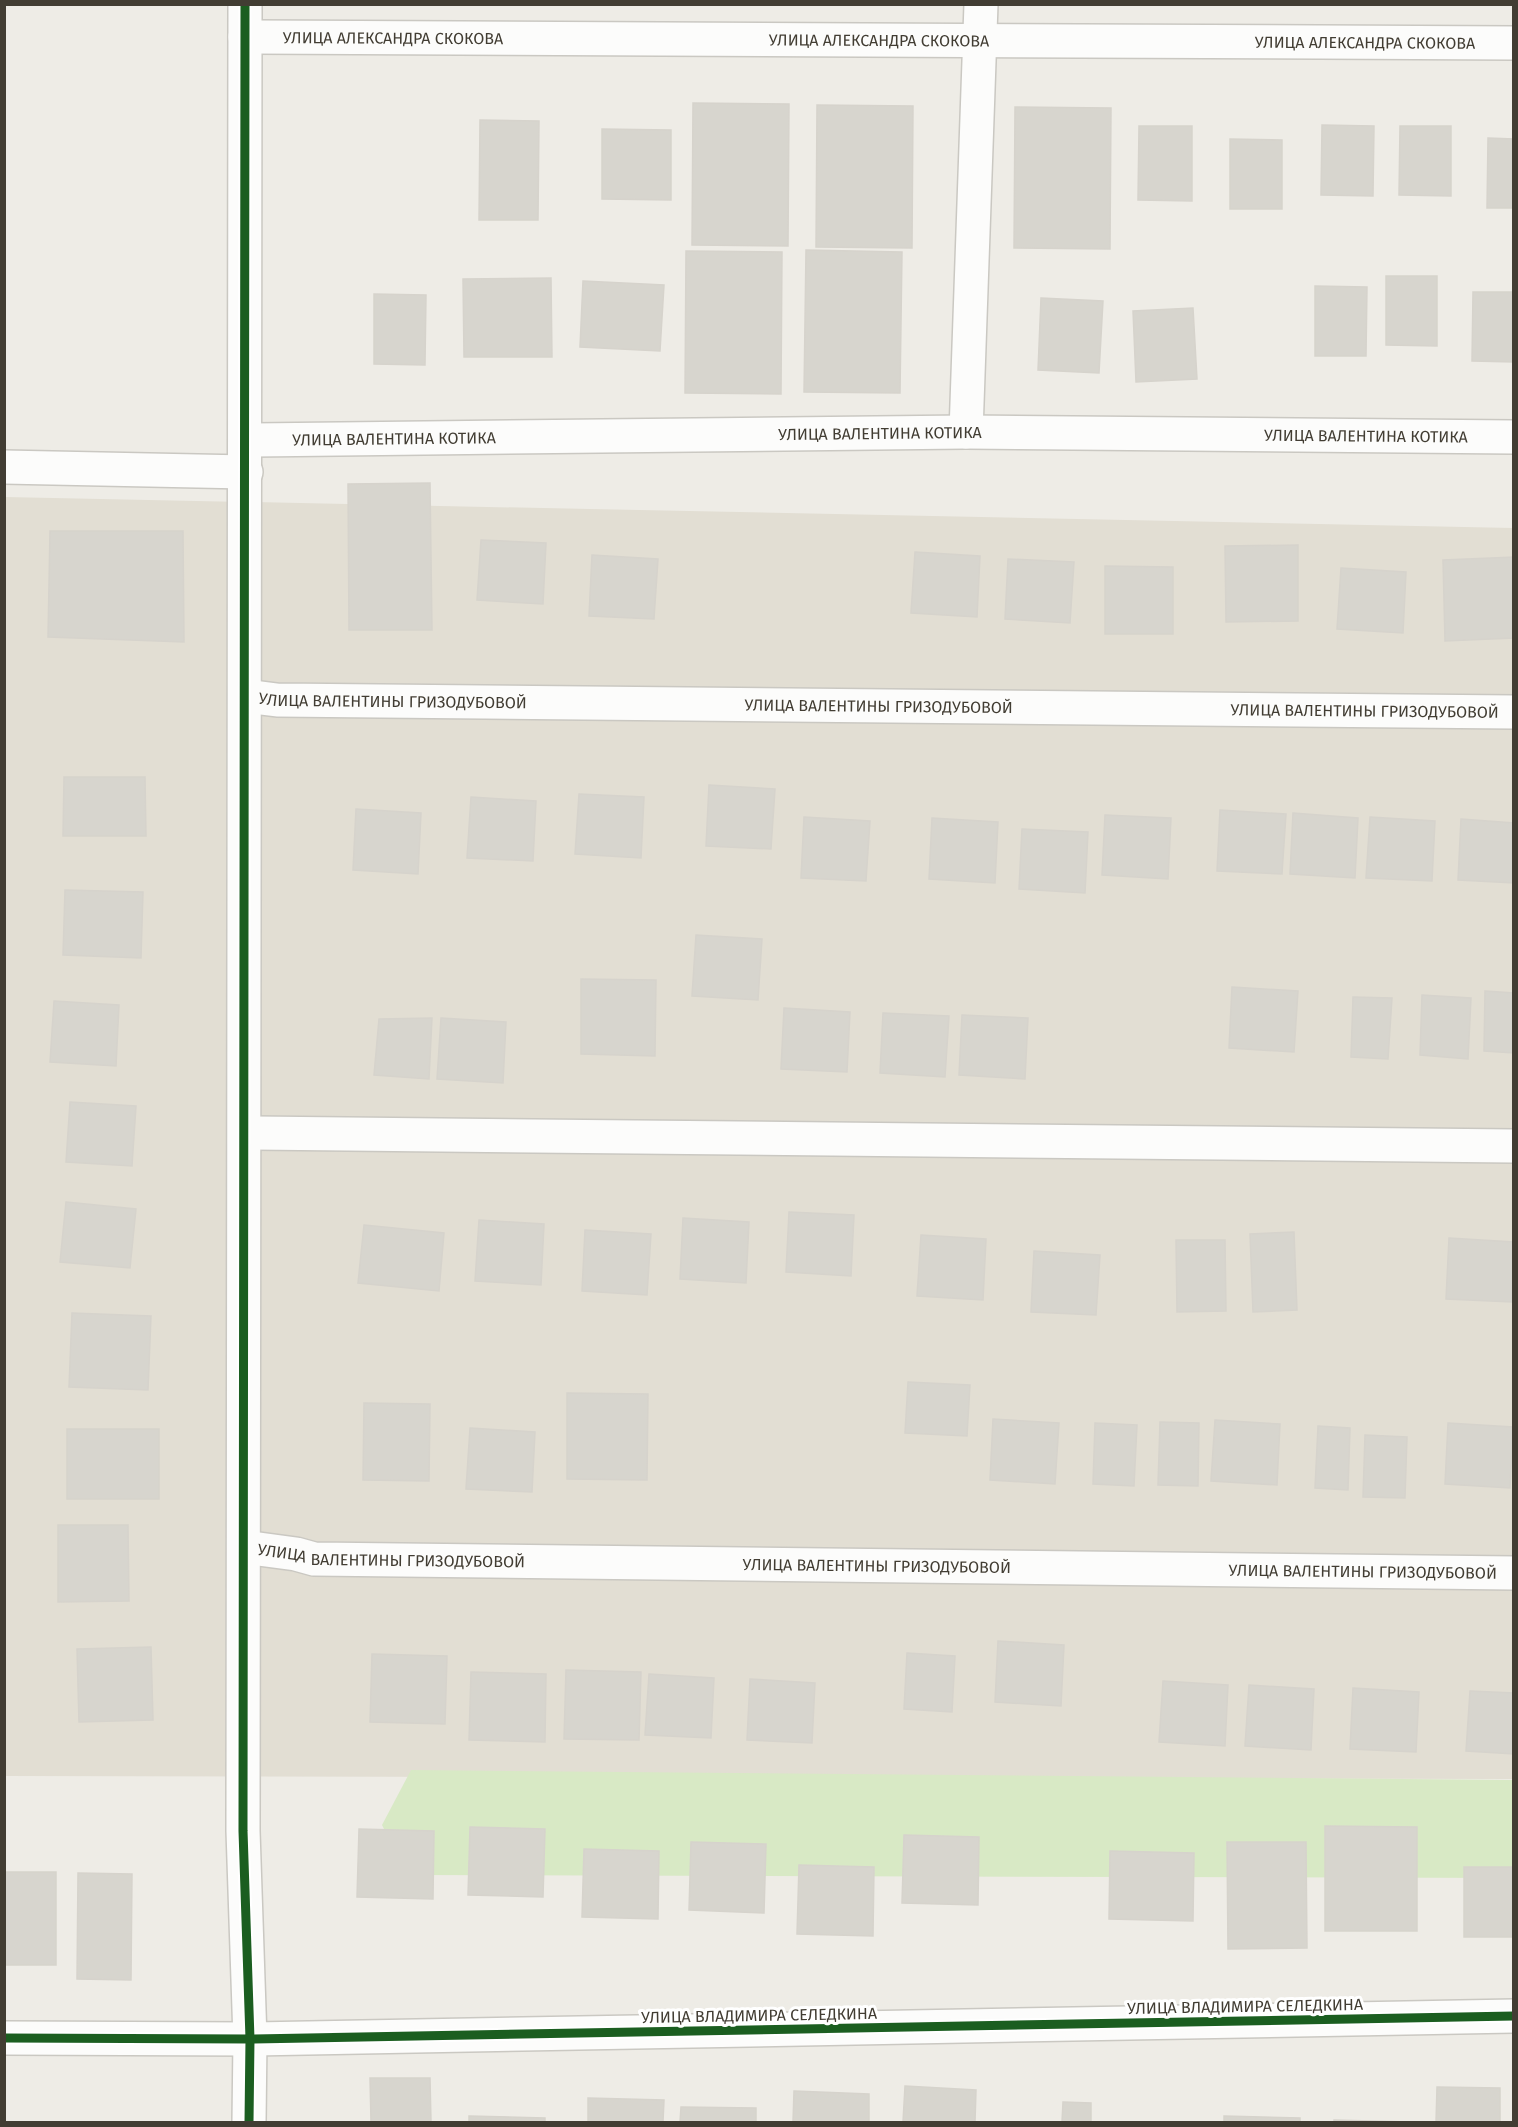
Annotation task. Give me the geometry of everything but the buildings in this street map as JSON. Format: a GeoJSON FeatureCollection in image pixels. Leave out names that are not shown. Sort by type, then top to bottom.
{"type":"FeatureCollection","features":[{"type":"Feature","properties":{"kind":"street"},"geometry":{"type":"LineString","coordinates":[[245,4],[243,1831],[250,2039],[249,2122]]}},
{"type":"Feature","properties":{"kind":"street"},"geometry":{"type":"LineString","coordinates":[[966,432],[981,4]]}},
{"type":"Feature","properties":{"kind":"street","name":"УЛИЦА АЛЕКСАНДРА СКОКОВА"},"geometry":{"type":"LineString","coordinates":[[245,37],[1514,43]]}},
{"type":"Feature","properties":{"kind":"street","name":"УЛИЦА ВАЛЕНТИНА КОТИКА"},"geometry":{"type":"LineString","coordinates":[[246,440],[966,432],[1514,437]]}},
{"type":"Feature","properties":{"kind":"street"},"geometry":{"type":"LineString","coordinates":[[4,467],[246,472]]}},
{"type":"Feature","properties":{"kind":"street","name":"УЛИЦА ВАЛЕНТИНЫ ГРИЗОДУБОВОЙ"},"geometry":{"type":"LineString","coordinates":[[246,696],[301,700],[1514,712]]}},
{"type":"Feature","properties":{"kind":"street"},"geometry":{"type":"LineString","coordinates":[[245,1133],[1514,1146]]}},
{"type":"Feature","properties":{"kind":"street","name":"УЛИЦА ВАЛЕНТИНЫ ГРИЗОДУБОВОЙ"},"geometry":{"type":"LineString","coordinates":[[244,1547],[296,1554],[314,1559],[1514,1573]]}},
{"type":"Feature","properties":{"kind":"street","name":"УЛИЦА ВЛАДИМИРА СЕЛЕДКИНА"},"geometry":{"type":"LineString","coordinates":[[4,2038],[250,2039],[1514,2016]]}},
{"type":"Feature","properties":{"kind":"shaded area"},"geometry":{"type":"Polygon","coordinates":[[[5,497],[1513,528],[1513,1779],[5,1776],[5,497]]]}},
{"type":"Feature","properties":{"kind":"green space"},"geometry":{"type":"Polygon","coordinates":[[[411,1770],[1513,1780],[1514,1878],[407,1875],[382,1825],[411,1770]]]}},
{"type":"Feature","properties":{"kind":"cycle path"},"geometry":{"type":"LineString","coordinates":[[245,4],[243,1831],[250,2039],[249,2122]]}},
{"type":"Feature","properties":{"kind":"cycle path"},"geometry":{"type":"LineString","coordinates":[[4,2038],[250,2039],[1514,2016]]}}]}
